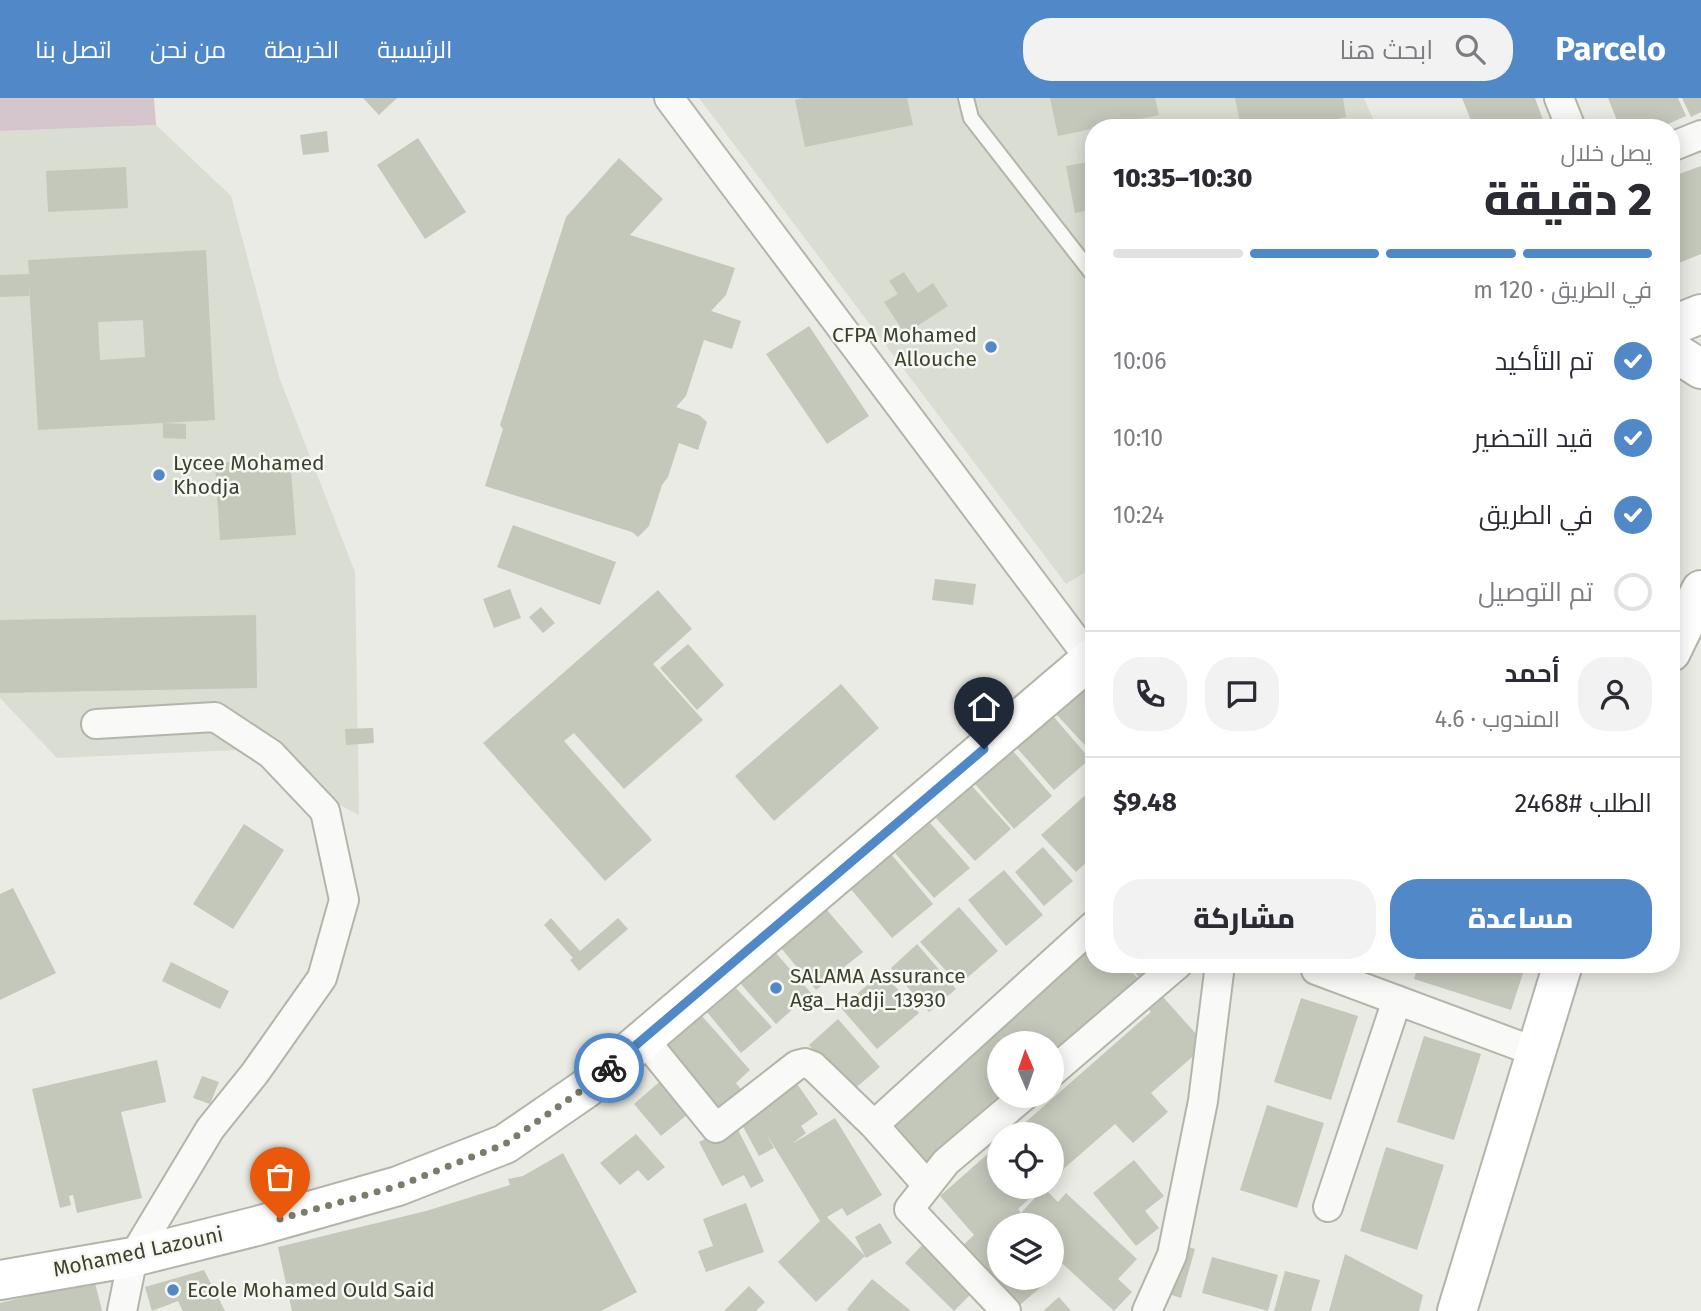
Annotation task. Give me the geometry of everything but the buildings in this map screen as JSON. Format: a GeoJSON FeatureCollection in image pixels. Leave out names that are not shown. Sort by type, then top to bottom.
{"type":"FeatureCollection","features":[{"type":"Feature","properties":{"kind":"main road"},"geometry":{"type":"LineString","coordinates":[[1680,322],[1701,314]]}},
{"type":"Feature","properties":{"kind":"main road"},"geometry":{"type":"LineString","coordinates":[[1680,356],[1701,369]]}},
{"type":"Feature","properties":{"kind":"main road"},"geometry":{"type":"LineString","coordinates":[[1680,633],[1701,590]]}},
{"type":"Feature","properties":{"kind":"main road","name":"Mohamed Lazouni"},"geometry":{"type":"LineString","coordinates":[[0,1280],[133,1257],[257,1226],[398,1186],[505,1144],[585,1088],[1085,664]]}},
{"type":"Feature","properties":{"kind":"main road"},"geometry":{"type":"LineString","coordinates":[[1457,1311],[1560,973]]}},
{"type":"Feature","properties":{"kind":"street"},"geometry":{"type":"LineString","coordinates":[[669,98],[1085,649]]}},
{"type":"Feature","properties":{"kind":"street"},"geometry":{"type":"LineString","coordinates":[[1559,98],[1568,119]]}},
{"type":"Feature","properties":{"kind":"street"},"geometry":{"type":"LineString","coordinates":[[1680,143],[1701,135]]}},
{"type":"Feature","properties":{"kind":"street"},"geometry":{"type":"LineString","coordinates":[[96,723],[215,717],[271,754],[325,811],[344,900],[321,978],[256,1073],[210,1129],[133,1257],[122,1311]]}},
{"type":"Feature","properties":{"kind":"street"},"geometry":{"type":"LineString","coordinates":[[874,1125],[1085,933]]}},
{"type":"Feature","properties":{"kind":"street"},"geometry":{"type":"LineString","coordinates":[[1064,1062],[1168,973]]}},
{"type":"Feature","properties":{"kind":"street"},"geometry":{"type":"LineString","coordinates":[[1147,1311],[1172,1255],[1203,1101],[1219,973]]}},
{"type":"Feature","properties":{"kind":"street"},"geometry":{"type":"LineString","coordinates":[[1324,973],[1536,1052]]}},
{"type":"Feature","properties":{"kind":"street"},"geometry":{"type":"LineString","coordinates":[[1328,1207],[1397,1000]]}},
{"type":"Feature","properties":{"kind":"street"},"geometry":{"type":"LineString","coordinates":[[643,1038],[716,1128],[797,1065],[805,1063],[813,1066],[874,1125],[928,1185]]}},
{"type":"Feature","properties":{"kind":"street"},"geometry":{"type":"LineString","coordinates":[[1006,1311],[909,1209],[946,1162],[1010,1108]]}},
{"type":"Feature","properties":{"kind":"lane"},"geometry":{"type":"LineString","coordinates":[[966,98],[971,118],[1085,264]]}},
{"type":"Feature","properties":{"kind":"shaded area"},"geometry":{"type":"Polygon","coordinates":[[[0,98],[154,98],[156,125],[0,131],[0,98]]]}},
{"type":"Feature","properties":{"kind":"shaded area","name":"CFPA Mohamed Allouche"},"geometry":{"type":"Polygon","coordinates":[[[699,98],[1364,98],[1373,119],[1085,119],[1085,572],[1066,584],[699,98]]]}},
{"type":"Feature","properties":{"kind":"shaded area","name":"Lycee Mohamed Khodja"},"geometry":{"type":"Polygon","coordinates":[[[156,125],[231,196],[279,377],[355,572],[359,815],[236,750],[57,758],[0,698],[0,131],[156,125]]]}},
{"type":"Feature","properties":{"kind":"way so far"},"geometry":{"type":"LineString","coordinates":[[280,1219],[398,1186],[505,1144],[609,1068]]}},
{"type":"Feature","properties":{"kind":"place","name":"CFPA Mohamed Allouche"},"geometry":{"type":"Point","coordinates":[991,347]}},
{"type":"Feature","properties":{"kind":"place","name":"Lycee Mohamed Khodja"},"geometry":{"type":"Point","coordinates":[159,475]}},
{"type":"Feature","properties":{"kind":"place","name":"SALAMA Assurance Aga_Hadji_13930"},"geometry":{"type":"Point","coordinates":[776,988]}},
{"type":"Feature","properties":{"kind":"place","name":"Ecole Mohamed Ould Said"},"geometry":{"type":"Point","coordinates":[173,1290]}},
{"type":"Feature","properties":{"kind":"route"},"geometry":{"type":"LineString","coordinates":[[609,1068],[984,749]]}}]}
